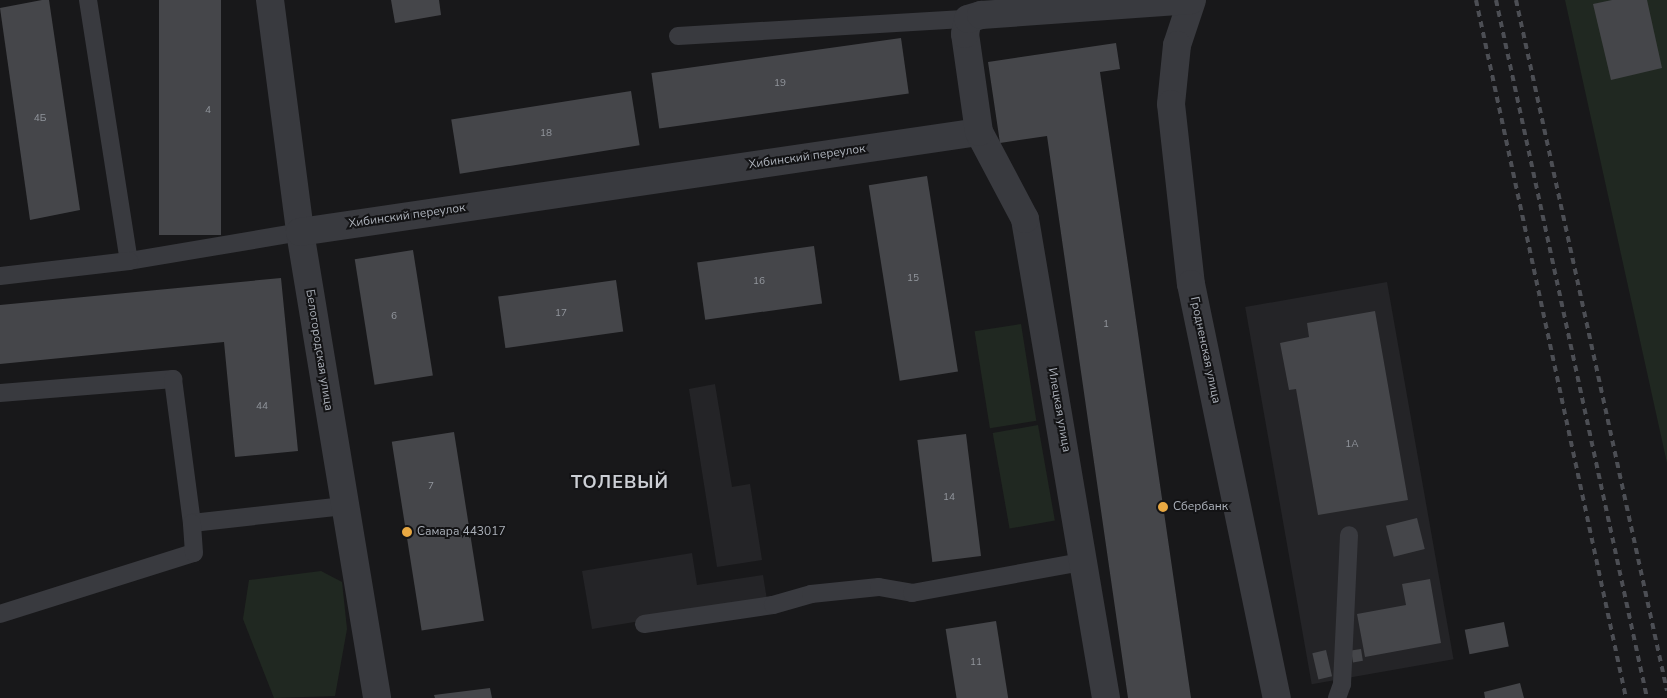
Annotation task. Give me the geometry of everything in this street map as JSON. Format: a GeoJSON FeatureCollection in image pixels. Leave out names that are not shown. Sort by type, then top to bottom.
{"type":"FeatureCollection","features":[{"type":"Feature","properties":{"kind":"street","name":"Белогородская улица"},"geometry":{"type":"LineString","coordinates":[[270,0],[300,232],[377,698]]}},
{"type":"Feature","properties":{"kind":"street"},"geometry":{"type":"LineString","coordinates":[[979,132],[965,34],[968,19],[1191,0]]}},
{"type":"Feature","properties":{"kind":"street","name":"Гродненская улица"},"geometry":{"type":"LineString","coordinates":[[1191,0],[1177,46],[1171,104],[1191,284],[1277,698]]}},
{"type":"Feature","properties":{"kind":"street","name":"Хибинский переулок"},"geometry":{"type":"LineString","coordinates":[[300,232],[979,132]]}},
{"type":"Feature","properties":{"kind":"street","name":"Илецкая улица"},"geometry":{"type":"LineString","coordinates":[[979,132],[1025,219],[1086,561],[1106,698]]}},
{"type":"Feature","properties":{"kind":"lane"},"geometry":{"type":"LineString","coordinates":[[88,0],[129,261]]}},
{"type":"Feature","properties":{"kind":"lane"},"geometry":{"type":"LineString","coordinates":[[678,36],[968,19]]}},
{"type":"Feature","properties":{"kind":"lane"},"geometry":{"type":"LineString","coordinates":[[0,276],[129,261],[300,232]]}},
{"type":"Feature","properties":{"kind":"lane"},"geometry":{"type":"LineString","coordinates":[[0,393],[173,379],[194,553],[0,614]]}},
{"type":"Feature","properties":{"kind":"lane"},"geometry":{"type":"LineString","coordinates":[[192,524],[344,506]]}},
{"type":"Feature","properties":{"kind":"lane"},"geometry":{"type":"LineString","coordinates":[[1337,698],[1342,684],[1349,536]]}},
{"type":"Feature","properties":{"kind":"lane"},"geometry":{"type":"LineString","coordinates":[[644,624],[773,605],[812,594],[880,587],[912,593],[1086,561]]}},
{"type":"Feature","properties":{"kind":"shaded area"},"geometry":{"type":"Polygon","coordinates":[[[1565,0],[1667,0],[1667,463],[1565,0]]]}},
{"type":"Feature","properties":{"kind":"shaded area"},"geometry":{"type":"Polygon","coordinates":[[[1387,282],[1454,659],[1312,684],[1245,307],[1387,282]]]}},
{"type":"Feature","properties":{"kind":"shaded area"},"geometry":{"type":"Polygon","coordinates":[[[1021,324],[1036,421],[990,428],[975,331],[1021,324]]]}},
{"type":"Feature","properties":{"kind":"shaded area"},"geometry":{"type":"Polygon","coordinates":[[[715,384],[732,487],[750,484],[762,560],[717,567],[689,389],[715,384]]]}},
{"type":"Feature","properties":{"kind":"shaded area"},"geometry":{"type":"Polygon","coordinates":[[[1038,425],[1055,521],[1010,529],[993,433],[1038,425]]]}},
{"type":"Feature","properties":{"kind":"shaded area"},"geometry":{"type":"Polygon","coordinates":[[[692,553],[697,585],[763,575],[767,600],[592,629],[582,571],[692,553]]]}},
{"type":"Feature","properties":{"kind":"shaded area"},"geometry":{"type":"Polygon","coordinates":[[[321,571],[342,582],[347,629],[335,696],[274,698],[243,619],[249,580],[321,571]]]}},
{"type":"Feature","properties":{"kind":"building"},"geometry":{"type":"Polygon","coordinates":[[[49,0],[80,210],[30,220],[0,8],[49,0]]]}},
{"type":"Feature","properties":{"kind":"building"},"geometry":{"type":"Polygon","coordinates":[[[159,0],[221,0],[221,235],[159,235],[159,0]]]}},
{"type":"Feature","properties":{"kind":"building"},"geometry":{"type":"Polygon","coordinates":[[[391,0],[439,0],[441,15],[395,23],[391,0]]]}},
{"type":"Feature","properties":{"kind":"building"},"geometry":{"type":"Polygon","coordinates":[[[1612,0],[1647,0],[1662,68],[1611,80],[1593,4],[1612,0]]]}},
{"type":"Feature","properties":{"kind":"building"},"geometry":{"type":"Polygon","coordinates":[[[901,38],[909,93],[659,129],[651,73],[901,38]]]}},
{"type":"Feature","properties":{"kind":"building"},"geometry":{"type":"Polygon","coordinates":[[[1116,43],[1120,69],[1100,72],[1191,698],[1128,698],[1047,136],[1000,143],[988,62],[1116,43]]]}},
{"type":"Feature","properties":{"kind":"building"},"geometry":{"type":"Polygon","coordinates":[[[631,91],[640,145],[460,174],[451,119],[631,91]]]}},
{"type":"Feature","properties":{"kind":"building"},"geometry":{"type":"Polygon","coordinates":[[[927,176],[958,372],[900,381],[869,185],[927,176]]]}},
{"type":"Feature","properties":{"kind":"building"},"geometry":{"type":"Polygon","coordinates":[[[814,246],[822,303],[705,320],[697,262],[814,246]]]}},
{"type":"Feature","properties":{"kind":"building"},"geometry":{"type":"Polygon","coordinates":[[[413,250],[433,375],[375,385],[355,259],[413,250]]]}},
{"type":"Feature","properties":{"kind":"building"},"geometry":{"type":"Polygon","coordinates":[[[281,278],[298,451],[235,457],[224,342],[0,364],[0,305],[281,278]]]}},
{"type":"Feature","properties":{"kind":"building"},"geometry":{"type":"Polygon","coordinates":[[[616,280],[623,331],[505,348],[498,297],[616,280]]]}},
{"type":"Feature","properties":{"kind":"building"},"geometry":{"type":"Polygon","coordinates":[[[1375,311],[1408,500],[1318,515],[1296,389],[1289,390],[1280,343],[1309,337],[1307,323],[1375,311]]]}},
{"type":"Feature","properties":{"kind":"building"},"geometry":{"type":"Polygon","coordinates":[[[454,432],[484,621],[422,631],[392,442],[454,432]]]}},
{"type":"Feature","properties":{"kind":"building"},"geometry":{"type":"Polygon","coordinates":[[[966,434],[981,556],[932,562],[917,440],[966,434]]]}},
{"type":"Feature","properties":{"kind":"building"},"geometry":{"type":"Polygon","coordinates":[[[1417,518],[1425,549],[1394,557],[1386,526],[1417,518]]]}},
{"type":"Feature","properties":{"kind":"building"},"geometry":{"type":"Polygon","coordinates":[[[1430,579],[1441,643],[1365,657],[1357,614],[1406,605],[1402,584],[1430,579]]]}},
{"type":"Feature","properties":{"kind":"building"},"geometry":{"type":"Polygon","coordinates":[[[996,621],[1008,698],[957,698],[946,629],[996,621]]]}},
{"type":"Feature","properties":{"kind":"building"},"geometry":{"type":"Polygon","coordinates":[[[1504,622],[1509,647],[1470,654],[1465,630],[1504,622]]]}},
{"type":"Feature","properties":{"kind":"building"},"geometry":{"type":"Polygon","coordinates":[[[1361,649],[1363,661],[1353,662],[1351,651],[1361,649]]]}},
{"type":"Feature","properties":{"kind":"building"},"geometry":{"type":"Polygon","coordinates":[[[1326,650],[1332,676],[1318,679],[1312,653],[1326,650]]]}},
{"type":"Feature","properties":{"kind":"building"},"geometry":{"type":"Polygon","coordinates":[[[1520,683],[1524,698],[1485,698],[1484,692],[1520,683]]]}},
{"type":"Feature","properties":{"kind":"building"},"geometry":{"type":"Polygon","coordinates":[[[490,688],[492,698],[435,698],[434,695],[490,688]]]}},
{"type":"Feature","properties":{"kind":"railway"},"geometry":{"type":"LineString","coordinates":[[1476,0],[1626,698]]}},
{"type":"Feature","properties":{"kind":"railway"},"geometry":{"type":"LineString","coordinates":[[1496,0],[1647,698]]}},
{"type":"Feature","properties":{"kind":"railway"},"geometry":{"type":"LineString","coordinates":[[1516,0],[1667,691]]}},
{"type":"Feature","properties":{"kind":"place","name":"Сбербанк"},"geometry":{"type":"Point","coordinates":[1163,507]}},
{"type":"Feature","properties":{"kind":"place","name":"Самара 443017"},"geometry":{"type":"Point","coordinates":[407,532]}},
{"type":"Feature","properties":{"kind":"district","name":"ТОЛЕВЫЙ"},"geometry":{"type":"Point","coordinates":[620,482]}}]}
